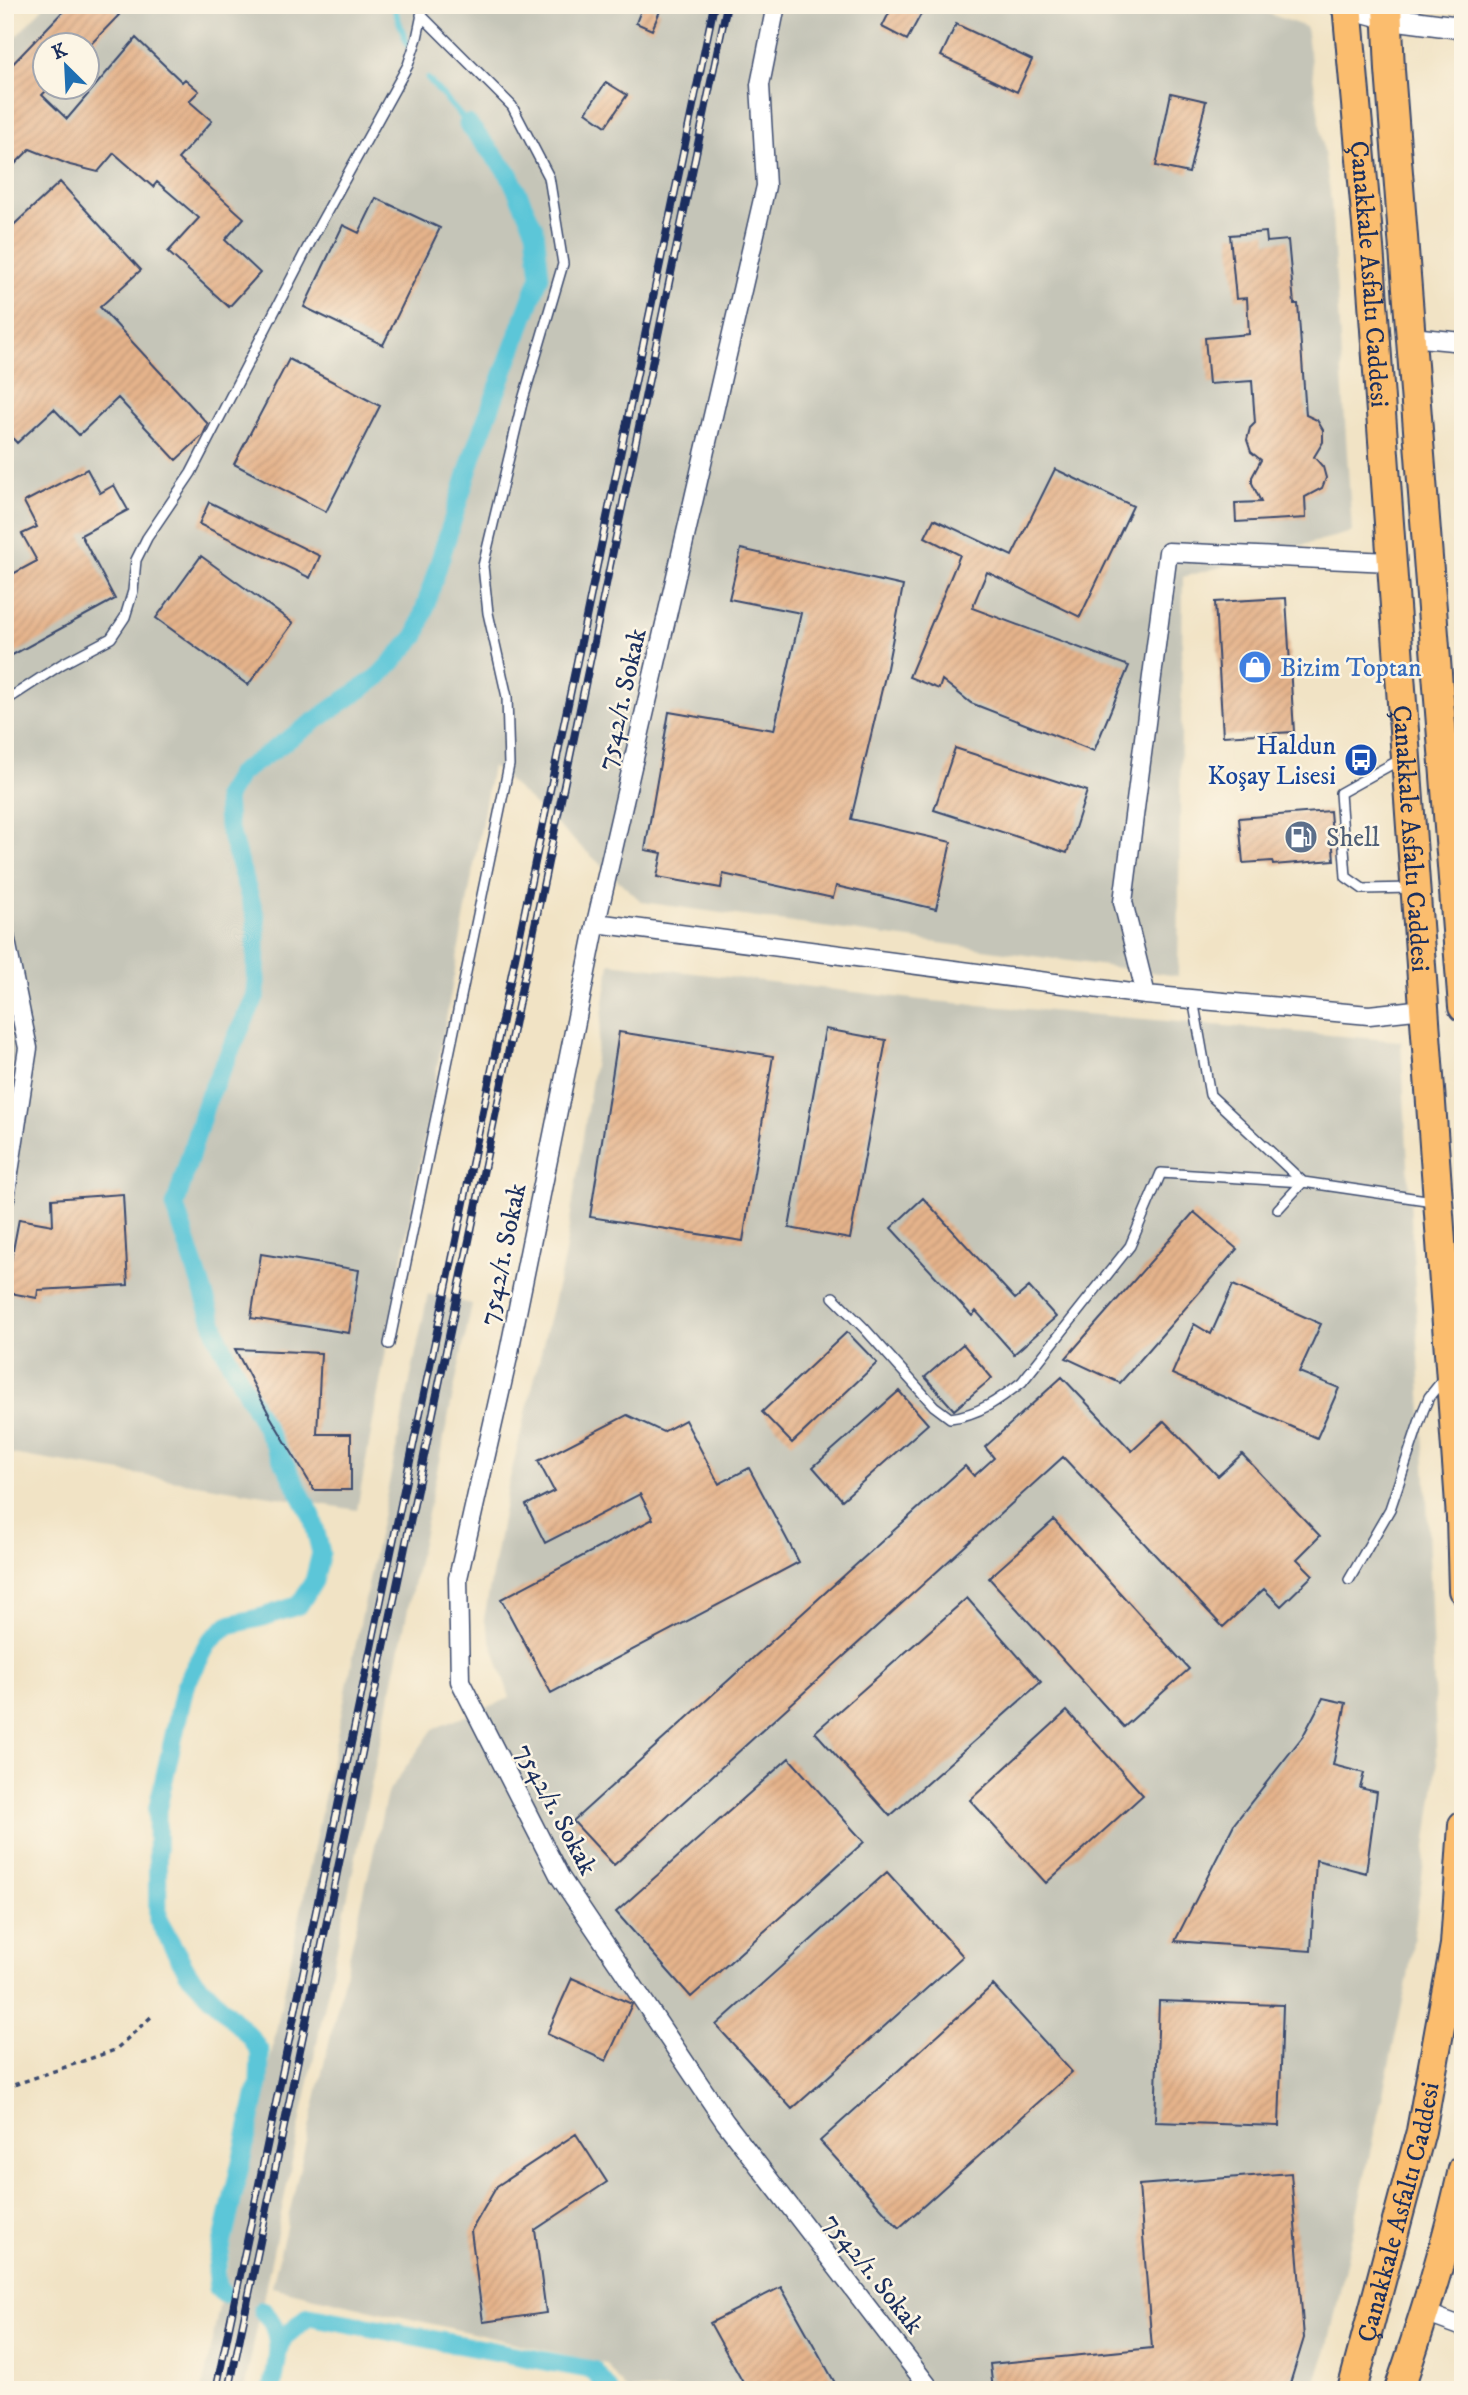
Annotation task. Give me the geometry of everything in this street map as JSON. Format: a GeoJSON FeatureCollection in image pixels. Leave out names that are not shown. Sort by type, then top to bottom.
{"type":"FeatureCollection","features":[{"type":"Feature","properties":{"kind":"highway","name":"Çanakkale Asfaltı Caddesi"},"geometry":{"type":"LineString","coordinates":[[1346,6],[1369,247],[1461,1518],[1463,1590]]}},
{"type":"Feature","properties":{"kind":"highway","name":"Çanakkale Asfaltı Caddesi"},"geometry":{"type":"LineString","coordinates":[[1387,12],[1411,337],[1458,887],[1463,1007]]}},
{"type":"Feature","properties":{"kind":"highway","name":"Çanakkale Asfaltı Caddesi"},"geometry":{"type":"LineString","coordinates":[[1352,2390],[1421,2130],[1455,1945],[1463,1825]]}},
{"type":"Feature","properties":{"kind":"highway","name":"Çanakkale Asfaltı Caddesi"},"geometry":{"type":"LineString","coordinates":[[1399,2390],[1458,2211],[1463,2169]]}},
{"type":"Feature","properties":{"kind":"street","name":"7542/1. Sokak"},"geometry":{"type":"LineString","coordinates":[[776,5],[760,85],[766,186],[596,923],[508,1357],[458,1578],[460,1681],[560,1877],[725,2122],[931,2390]]}},
{"type":"Feature","properties":{"kind":"street"},"geometry":{"type":"LineString","coordinates":[[1346,6],[1463,28]]}},
{"type":"Feature","properties":{"kind":"street"},"geometry":{"type":"LineString","coordinates":[[1411,337],[1463,342]]}},
{"type":"Feature","properties":{"kind":"street"},"geometry":{"type":"LineString","coordinates":[[1146,995],[1124,902],[1168,552],[1390,562]]}},
{"type":"Feature","properties":{"kind":"street"},"geometry":{"type":"LineString","coordinates":[[596,923],[1146,995],[1369,1015],[1424,1009]]}},
{"type":"Feature","properties":{"kind":"street"},"geometry":{"type":"LineString","coordinates":[[5,936],[28,1048],[5,1199]]}},
{"type":"Feature","properties":{"kind":"street"},"geometry":{"type":"LineString","coordinates":[[1425,2313],[1463,2327]]}},
{"type":"Feature","properties":{"kind":"lane"},"geometry":{"type":"LineString","coordinates":[[5,701],[62,664],[111,638],[125,617],[136,560],[147,538],[191,473],[314,235],[408,65],[423,10]]}},
{"type":"Feature","properties":{"kind":"lane"},"geometry":{"type":"LineString","coordinates":[[389,1344],[509,765],[507,697],[488,613],[483,566],[522,403],[563,264],[549,177],[512,106],[423,10]]}},
{"type":"Feature","properties":{"kind":"lane"},"geometry":{"type":"LineString","coordinates":[[1405,756],[1340,793],[1346,877],[1363,889],[1415,888]]}},
{"type":"Feature","properties":{"kind":"lane"},"geometry":{"type":"LineString","coordinates":[[1194,999],[1210,1095],[1303,1182]]}},
{"type":"Feature","properties":{"kind":"lane"},"geometry":{"type":"LineString","coordinates":[[833,1297],[934,1406],[950,1418],[967,1416],[1003,1397],[1022,1382],[1130,1246],[1161,1173],[1303,1182],[1438,1202]]}},
{"type":"Feature","properties":{"kind":"lane"},"geometry":{"type":"LineString","coordinates":[[1278,1209],[1303,1182]]}},
{"type":"Feature","properties":{"kind":"lane"},"geometry":{"type":"LineString","coordinates":[[1349,1580],[1390,1509],[1416,1427],[1429,1397],[1450,1373]]}},
{"type":"Feature","properties":{"kind":"path"},"geometry":{"type":"LineString","coordinates":[[5,2088],[114,2050],[152,2016]]}},
{"type":"Feature","properties":{"kind":"shaded area"},"geometry":{"type":"Polygon","coordinates":[[[45,5],[1244,5],[1306,27],[1331,201],[1352,532],[1183,577],[1178,976],[642,902],[492,766],[357,1510],[5,1453],[5,49],[45,5]]]}},
{"type":"Feature","properties":{"kind":"shaded area"},"geometry":{"type":"Polygon","coordinates":[[[610,963],[921,1000],[1401,1041],[1427,1500],[1437,1768],[1408,1978],[1328,2346],[1313,2390],[627,2390],[606,2364],[272,2287],[387,1794],[433,1729],[510,1698],[484,1619],[508,1486],[564,1259],[610,963]]]}},
{"type":"Feature","properties":{"kind":"shaded area"},"geometry":{"type":"Polygon","coordinates":[[[428,1294],[472,1304],[244,2390],[202,2390],[428,1294]]]}},
{"type":"Feature","properties":{"kind":"building"},"geometry":{"type":"Polygon","coordinates":[[[69,5],[108,5],[119,15],[102,33],[43,32],[69,5]]]}},
{"type":"Feature","properties":{"kind":"building"},"geometry":{"type":"Polygon","coordinates":[[[643,5],[660,11],[652,30],[636,23],[643,5]]]}},
{"type":"Feature","properties":{"kind":"building"},"geometry":{"type":"Polygon","coordinates":[[[893,5],[926,5],[907,40],[882,27],[893,5]]]}},
{"type":"Feature","properties":{"kind":"building"},"geometry":{"type":"Polygon","coordinates":[[[956,24],[1032,60],[1017,92],[941,56],[956,24]]]}},
{"type":"Feature","properties":{"kind":"building"},"geometry":{"type":"Polygon","coordinates":[[[136,38],[182,82],[185,79],[199,91],[189,101],[212,121],[178,159],[244,218],[225,240],[260,273],[229,307],[168,252],[199,218],[157,182],[153,187],[114,153],[98,172],[70,165],[30,149],[5,174],[5,72],[32,44],[32,102],[49,102],[67,119],[81,102],[102,102],[102,78],[136,38]]]}},
{"type":"Feature","properties":{"kind":"building"},"geometry":{"type":"Polygon","coordinates":[[[606,82],[627,95],[606,126],[586,112],[606,82]]]}},
{"type":"Feature","properties":{"kind":"building"},"geometry":{"type":"Polygon","coordinates":[[[1171,93],[1206,101],[1189,173],[1156,166],[1171,93]]]}},
{"type":"Feature","properties":{"kind":"building"},"geometry":{"type":"Polygon","coordinates":[[[60,182],[141,270],[100,307],[208,424],[203,435],[176,460],[118,398],[79,435],[54,409],[17,443],[5,430],[5,233],[60,182]]]}},
{"type":"Feature","properties":{"kind":"building"},"geometry":{"type":"Polygon","coordinates":[[[376,198],[440,228],[383,345],[304,307],[343,225],[359,233],[376,198]]]}},
{"type":"Feature","properties":{"kind":"building"},"geometry":{"type":"Polygon","coordinates":[[[1266,232],[1267,242],[1288,240],[1294,304],[1298,304],[1306,415],[1317,420],[1323,430],[1323,442],[1314,457],[1323,467],[1326,478],[1322,488],[1305,497],[1306,518],[1236,522],[1235,503],[1261,502],[1252,477],[1261,460],[1251,452],[1247,440],[1250,428],[1255,423],[1252,381],[1209,384],[1205,338],[1249,334],[1247,298],[1236,299],[1230,235],[1266,232]]]}},
{"type":"Feature","properties":{"kind":"building"},"geometry":{"type":"Polygon","coordinates":[[[289,359],[380,406],[326,512],[234,464],[289,359]]]}},
{"type":"Feature","properties":{"kind":"building"},"geometry":{"type":"Polygon","coordinates":[[[87,469],[100,493],[114,485],[128,510],[81,535],[115,599],[5,659],[5,578],[37,561],[22,534],[37,527],[24,502],[87,469]]]}},
{"type":"Feature","properties":{"kind":"building"},"geometry":{"type":"Polygon","coordinates":[[[1055,469],[1133,506],[1080,617],[987,572],[972,608],[1129,666],[1094,751],[971,703],[942,680],[939,689],[909,677],[960,555],[925,537],[934,519],[1012,556],[1055,469]]]}},
{"type":"Feature","properties":{"kind":"building"},"geometry":{"type":"Polygon","coordinates":[[[209,502],[320,556],[310,578],[199,524],[209,502]]]}},
{"type":"Feature","properties":{"kind":"building"},"geometry":{"type":"Polygon","coordinates":[[[741,549],[903,586],[887,668],[851,819],[951,842],[936,909],[836,886],[833,898],[723,874],[721,888],[657,877],[662,853],[645,850],[669,712],[774,730],[801,613],[729,599],[741,549]]]}},
{"type":"Feature","properties":{"kind":"building"},"geometry":{"type":"Polygon","coordinates":[[[201,556],[293,623],[248,685],[156,618],[201,556]]]}},
{"type":"Feature","properties":{"kind":"building","name":"Bizim Toptan"},"geometry":{"type":"Polygon","coordinates":[[[1286,598],[1294,732],[1223,736],[1215,602],[1286,598]]]}},
{"type":"Feature","properties":{"kind":"building"},"geometry":{"type":"Polygon","coordinates":[[[955,748],[1087,791],[1067,853],[934,810],[955,748]]]}},
{"type":"Feature","properties":{"kind":"building"},"geometry":{"type":"Polygon","coordinates":[[[1330,811],[1334,860],[1273,865],[1272,861],[1243,863],[1239,818],[1330,811]]]}},
{"type":"Feature","properties":{"kind":"building"},"geometry":{"type":"Polygon","coordinates":[[[825,1029],[886,1040],[850,1239],[789,1228],[825,1029]]]}},
{"type":"Feature","properties":{"kind":"building"},"geometry":{"type":"Polygon","coordinates":[[[619,1032],[773,1056],[743,1241],[590,1217],[619,1032]]]}},
{"type":"Feature","properties":{"kind":"building"},"geometry":{"type":"Polygon","coordinates":[[[123,1194],[128,1285],[38,1290],[37,1298],[5,1292],[19,1219],[53,1225],[52,1199],[123,1194]]]}},
{"type":"Feature","properties":{"kind":"building"},"geometry":{"type":"Polygon","coordinates":[[[923,1198],[1015,1299],[1029,1287],[1056,1317],[1014,1354],[976,1311],[972,1316],[891,1228],[923,1198]]]}},
{"type":"Feature","properties":{"kind":"building"},"geometry":{"type":"Polygon","coordinates":[[[1194,1212],[1237,1249],[1120,1383],[1066,1358],[1194,1212]]]}},
{"type":"Feature","properties":{"kind":"building"},"geometry":{"type":"Polygon","coordinates":[[[261,1254],[359,1270],[349,1333],[251,1318],[261,1254]]]}},
{"type":"Feature","properties":{"kind":"building"},"geometry":{"type":"Polygon","coordinates":[[[1233,1285],[1321,1324],[1299,1372],[1339,1388],[1317,1438],[1172,1374],[1194,1324],[1211,1334],[1233,1285]]]}},
{"type":"Feature","properties":{"kind":"building"},"geometry":{"type":"Polygon","coordinates":[[[847,1332],[877,1363],[792,1443],[762,1412],[847,1332]]]}},
{"type":"Feature","properties":{"kind":"building"},"geometry":{"type":"Polygon","coordinates":[[[963,1344],[992,1378],[954,1410],[925,1377],[963,1344]]]}},
{"type":"Feature","properties":{"kind":"building"},"geometry":{"type":"Polygon","coordinates":[[[235,1349],[321,1353],[317,1434],[351,1434],[351,1490],[314,1490],[270,1416],[235,1349]]]}},
{"type":"Feature","properties":{"kind":"building"},"geometry":{"type":"Polygon","coordinates":[[[1062,1377],[1132,1451],[1164,1421],[1218,1476],[1242,1454],[1320,1536],[1297,1559],[1313,1575],[1281,1606],[1264,1589],[1223,1627],[1063,1457],[614,1865],[573,1821],[965,1466],[974,1476],[994,1458],[985,1447],[1062,1377]]]}},
{"type":"Feature","properties":{"kind":"building"},"geometry":{"type":"Polygon","coordinates":[[[899,1391],[928,1424],[842,1500],[813,1467],[899,1391]]]}},
{"type":"Feature","properties":{"kind":"building"},"geometry":{"type":"Polygon","coordinates":[[[627,1415],[663,1432],[685,1420],[719,1484],[749,1468],[799,1562],[551,1693],[501,1599],[653,1519],[640,1494],[545,1543],[526,1505],[554,1491],[538,1461],[627,1415]]]}},
{"type":"Feature","properties":{"kind":"building"},"geometry":{"type":"Polygon","coordinates":[[[1054,1520],[1189,1669],[1124,1727],[989,1578],[1054,1520]]]}},
{"type":"Feature","properties":{"kind":"building"},"geometry":{"type":"Polygon","coordinates":[[[967,1598],[1041,1682],[890,1816],[815,1732],[967,1598]]]}},
{"type":"Feature","properties":{"kind":"building"},"geometry":{"type":"Polygon","coordinates":[[[1323,1698],[1346,1703],[1333,1765],[1364,1773],[1360,1788],[1377,1792],[1366,1873],[1316,1860],[1311,1951],[1175,1941],[1234,1824],[1303,1736],[1323,1698]]]}},
{"type":"Feature","properties":{"kind":"building"},"geometry":{"type":"Polygon","coordinates":[[[1067,1711],[1143,1795],[1046,1883],[970,1800],[1067,1711]]]}},
{"type":"Feature","properties":{"kind":"building"},"geometry":{"type":"Polygon","coordinates":[[[789,1758],[864,1842],[691,1997],[616,1912],[789,1758]]]}},
{"type":"Feature","properties":{"kind":"building"},"geometry":{"type":"Polygon","coordinates":[[[887,1872],[963,1956],[792,2109],[716,2025],[887,1872]]]}},
{"type":"Feature","properties":{"kind":"building"},"geometry":{"type":"Polygon","coordinates":[[[572,1978],[632,2004],[606,2061],[547,2034],[572,1978]]]}},
{"type":"Feature","properties":{"kind":"building"},"geometry":{"type":"Polygon","coordinates":[[[993,1985],[1072,2072],[899,2228],[820,2141],[993,1985]]]}},
{"type":"Feature","properties":{"kind":"building"},"geometry":{"type":"Polygon","coordinates":[[[1159,2001],[1283,2005],[1279,2126],[1155,2122],[1159,2001]]]}},
{"type":"Feature","properties":{"kind":"building"},"geometry":{"type":"Polygon","coordinates":[[[576,2134],[607,2182],[535,2230],[546,2313],[483,2322],[471,2231],[497,2186],[576,2134]]]}},
{"type":"Feature","properties":{"kind":"building"},"geometry":{"type":"Polygon","coordinates":[[[1291,2173],[1304,2338],[1288,2390],[993,2390],[990,2364],[1152,2348],[1139,2185],[1291,2173]]]}},
{"type":"Feature","properties":{"kind":"building"},"geometry":{"type":"Polygon","coordinates":[[[781,2287],[839,2390],[747,2390],[710,2323],[781,2287]]]}},
{"type":"Feature","properties":{"kind":"waterway"},"geometry":{"type":"LineString","coordinates":[[393,5],[408,46]]}},
{"type":"Feature","properties":{"kind":"waterway"},"geometry":{"type":"LineString","coordinates":[[428,79],[468,124]]}},
{"type":"Feature","properties":{"kind":"waterway"},"geometry":{"type":"LineString","coordinates":[[223,2294],[218,2288],[216,2271],[259,2083],[260,2052],[251,2038],[188,1973],[158,1920],[157,1811],[185,1686],[208,1643],[228,1625],[299,1605],[314,1581],[321,1553],[312,1516],[219,1340],[175,1206],[206,1103],[256,995],[256,918],[228,826],[226,796],[240,773],[378,677],[416,636],[475,449],[540,276],[535,230],[509,174],[468,124]]}},
{"type":"Feature","properties":{"kind":"waterway"},"geometry":{"type":"LineString","coordinates":[[262,2310],[270,2319],[277,2338],[272,2390]]}},
{"type":"Feature","properties":{"kind":"waterway"},"geometry":{"type":"LineString","coordinates":[[280,2349],[283,2338],[309,2316],[593,2370],[609,2390]]}},
{"type":"Feature","properties":{"kind":"railway"},"geometry":{"type":"LineString","coordinates":[[216,2390],[714,5]]}},
{"type":"Feature","properties":{"kind":"railway"},"geometry":{"type":"LineString","coordinates":[[229,2390],[727,5]]}},
{"type":"Feature","properties":{"kind":"place","name":"Bizim Toptan"},"geometry":{"type":"Point","coordinates":[1255,667]}},
{"type":"Feature","properties":{"kind":"place","name":"Haldun Koşay Lisesi"},"geometry":{"type":"Point","coordinates":[1361,760]}},
{"type":"Feature","properties":{"kind":"place","name":"Shell"},"geometry":{"type":"Point","coordinates":[1301,837]}}]}
